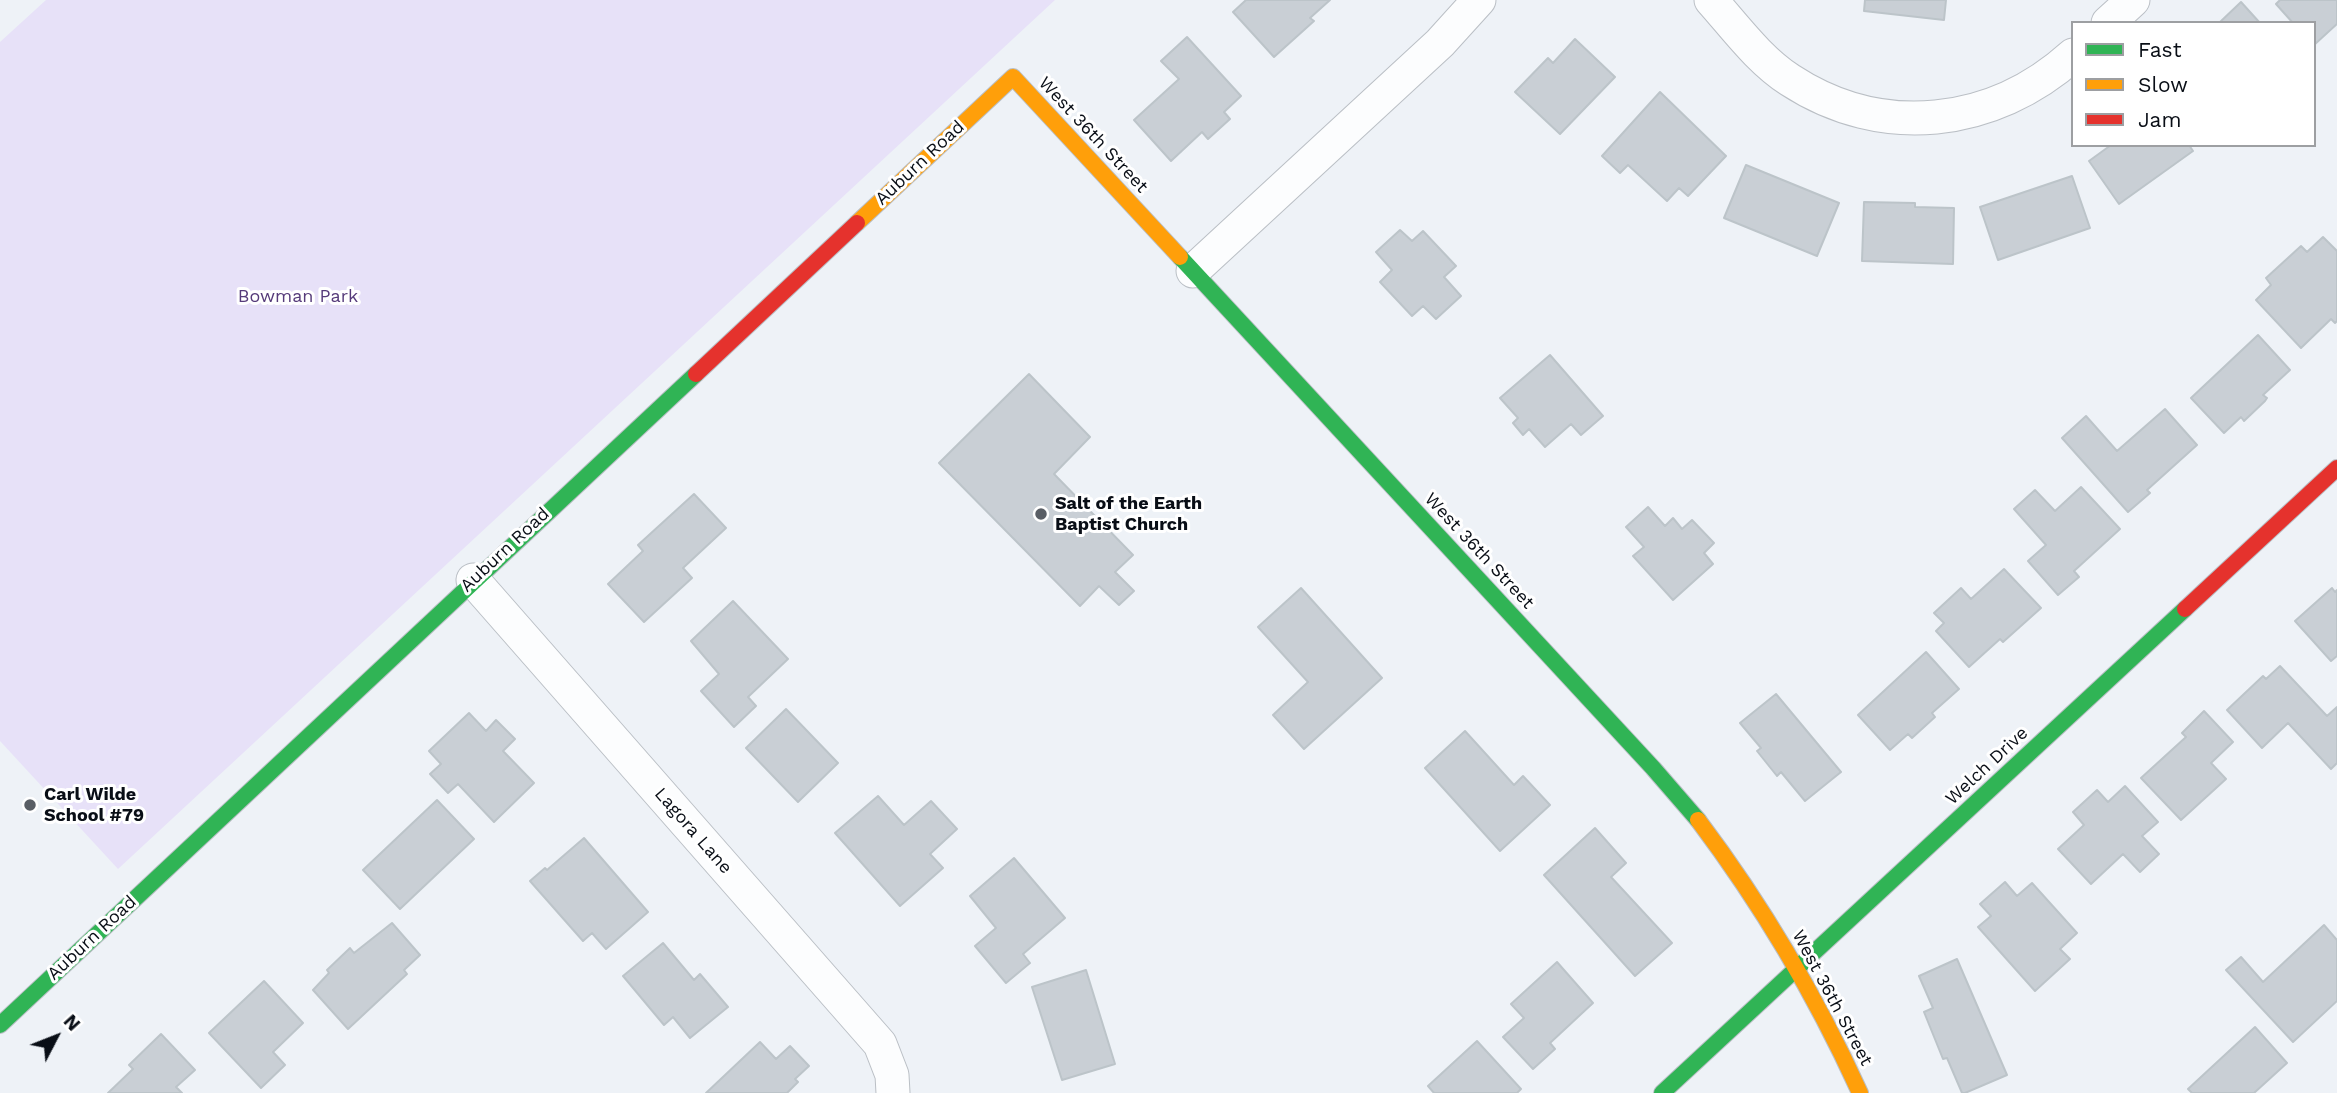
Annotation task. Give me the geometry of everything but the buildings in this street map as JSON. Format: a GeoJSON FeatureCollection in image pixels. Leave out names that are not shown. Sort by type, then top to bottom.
{"type":"FeatureCollection","features":[{"type":"Feature","properties":{"kind":"street"},"geometry":{"type":"LineString","coordinates":[[1193,271],[1440,43],[1479,0]]}},
{"type":"Feature","properties":{"kind":"street"},"geometry":{"type":"LineString","coordinates":[[1711,0],[1760,56],[1789,79],[1822,98],[1856,111],[1912,118],[1932,118],[1968,112],[2003,102],[2036,84],[2071,57]]}},
{"type":"Feature","properties":{"kind":"street"},"geometry":{"type":"LineString","coordinates":[[2110,21],[2133,0]]}},
{"type":"Feature","properties":{"kind":"street","name":"West 36th Street"},"geometry":{"type":"LineString","coordinates":[[1013,77],[1629,741],[1691,812],[1737,872],[1797,968],[1860,1093]]}},
{"type":"Feature","properties":{"kind":"street","name":"Auburn Road"},"geometry":{"type":"LineString","coordinates":[[0,1025],[1013,77]]}},
{"type":"Feature","properties":{"kind":"street","name":"Welch Drive"},"geometry":{"type":"LineString","coordinates":[[1662,1093],[2337,468]]}},
{"type":"Feature","properties":{"kind":"street","name":"Lagora Lane"},"geometry":{"type":"LineString","coordinates":[[473,580],[880,1044],[892,1075],[894,1092]]}},
{"type":"Feature","properties":{"kind":"green space","name":"Bowman Park"},"geometry":{"type":"Polygon","coordinates":[[[46,0],[1055,0],[118,869],[0,741],[0,42],[46,0]]]}},
{"type":"Feature","properties":{"kind":"traffic: fast"},"geometry":{"type":"LineString","coordinates":[[1180,257],[1698,820]]}},
{"type":"Feature","properties":{"kind":"traffic: fast"},"geometry":{"type":"LineString","coordinates":[[0,1025],[696,374]]}},
{"type":"Feature","properties":{"kind":"traffic: fast"},"geometry":{"type":"LineString","coordinates":[[1662,1093],[2185,609]]}},
{"type":"Feature","properties":{"kind":"traffic: slow"},"geometry":{"type":"LineString","coordinates":[[857,223],[1013,77],[1180,257]]}},
{"type":"Feature","properties":{"kind":"traffic: slow"},"geometry":{"type":"LineString","coordinates":[[1698,820],[1766,918],[1825,1021],[1860,1093]]}},
{"type":"Feature","properties":{"kind":"traffic: jam"},"geometry":{"type":"LineString","coordinates":[[696,374],[857,223]]}},
{"type":"Feature","properties":{"kind":"traffic: jam"},"geometry":{"type":"LineString","coordinates":[[2185,609],[2337,468]]}},
{"type":"Feature","properties":{"kind":"place","name":"Salt of the Earth Baptist Church"},"geometry":{"type":"Point","coordinates":[1041,514]}},
{"type":"Feature","properties":{"kind":"place","name":"Carl Wilde School #79"},"geometry":{"type":"Point","coordinates":[30,805]}}]}
